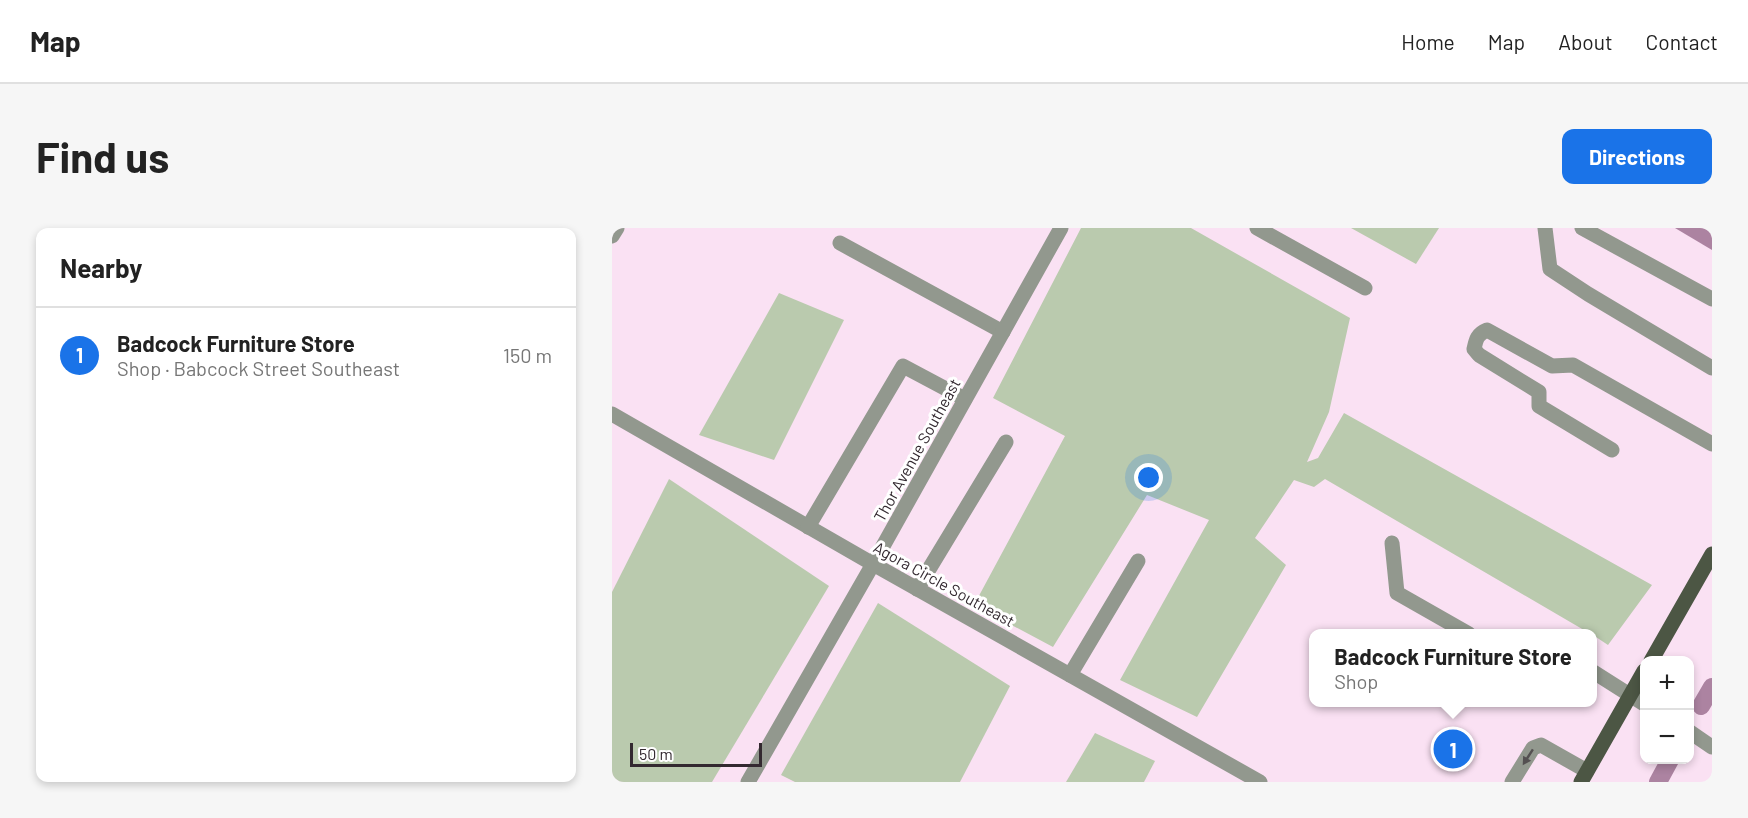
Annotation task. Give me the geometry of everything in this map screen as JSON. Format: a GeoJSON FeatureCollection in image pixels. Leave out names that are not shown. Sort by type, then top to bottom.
{"type":"FeatureCollection","features":[{"type":"Feature","properties":{"kind":"main road"},"geometry":{"type":"LineString","coordinates":[[1653,656],[1712,554]]}},
{"type":"Feature","properties":{"kind":"main road"},"geometry":{"type":"LineString","coordinates":[[1584,777],[1640,678]]}},
{"type":"Feature","properties":{"kind":"street"},"geometry":{"type":"LineString","coordinates":[[612,236],[617,228]]}},
{"type":"Feature","properties":{"kind":"street","name":"Thor Avenue Southeast"},"geometry":{"type":"LineString","coordinates":[[748,782],[1061,228]]}},
{"type":"Feature","properties":{"kind":"street"},"geometry":{"type":"LineString","coordinates":[[1257,228],[1365,288]]}},
{"type":"Feature","properties":{"kind":"street"},"geometry":{"type":"LineString","coordinates":[[1545,228],[1550,269],[1712,368]]}},
{"type":"Feature","properties":{"kind":"street"},"geometry":{"type":"LineString","coordinates":[[1582,228],[1712,299]]}},
{"type":"Feature","properties":{"kind":"street"},"geometry":{"type":"LineString","coordinates":[[840,243],[1003,332]]}},
{"type":"Feature","properties":{"kind":"street"},"geometry":{"type":"LineString","coordinates":[[1612,450],[1539,406],[1539,392],[1479,355],[1474,349],[1476,339],[1481,333],[1486,330],[1552,366],[1573,366],[1712,444]]}},
{"type":"Feature","properties":{"kind":"street"},"geometry":{"type":"LineString","coordinates":[[808,527],[903,366],[965,399]]}},
{"type":"Feature","properties":{"kind":"street","name":"Agora Circle Southeast"},"geometry":{"type":"LineString","coordinates":[[614,419],[1260,782]]}},
{"type":"Feature","properties":{"kind":"street"},"geometry":{"type":"LineString","coordinates":[[917,589],[1006,442]]}},
{"type":"Feature","properties":{"kind":"street"},"geometry":{"type":"LineString","coordinates":[[1392,543],[1397,592],[1462,629]]}},
{"type":"Feature","properties":{"kind":"street"},"geometry":{"type":"LineString","coordinates":[[1070,675],[1138,561]]}},
{"type":"Feature","properties":{"kind":"street"},"geometry":{"type":"LineString","coordinates":[[1597,673],[1640,701]]}},
{"type":"Feature","properties":{"kind":"street"},"geometry":{"type":"LineString","coordinates":[[1694,735],[1712,747]]}},
{"type":"Feature","properties":{"kind":"street"},"geometry":{"type":"LineString","coordinates":[[1512,782],[1533,748],[1541,745],[1584,777]]}},
{"type":"Feature","properties":{"kind":"green space"},"geometry":{"type":"Polygon","coordinates":[[[1081,228],[1191,228],[1350,318],[1329,412],[1307,462],[1318,458],[1344,413],[1652,585],[1608,645],[1597,637],[1597,629],[1582,629],[1325,479],[1314,487],[1294,480],[1255,538],[1286,565],[1197,717],[1120,680],[1209,520],[1147,495],[1053,647],[974,605],[1065,436],[993,398],[1081,228]]]}},
{"type":"Feature","properties":{"kind":"green space"},"geometry":{"type":"Polygon","coordinates":[[[1351,228],[1439,228],[1416,264],[1351,228]]]}},
{"type":"Feature","properties":{"kind":"green space"},"geometry":{"type":"Polygon","coordinates":[[[779,293],[844,320],[774,460],[699,435],[779,293]]]}},
{"type":"Feature","properties":{"kind":"green space"},"geometry":{"type":"Polygon","coordinates":[[[669,479],[829,586],[712,782],[612,782],[612,592],[669,479]]]}},
{"type":"Feature","properties":{"kind":"green space"},"geometry":{"type":"Polygon","coordinates":[[[878,603],[1010,686],[960,782],[795,782],[781,775],[878,603]]]}},
{"type":"Feature","properties":{"kind":"green space"},"geometry":{"type":"Polygon","coordinates":[[[1095,733],[1155,761],[1144,782],[1066,782],[1095,733]]]}},
{"type":"Feature","properties":{"kind":"shaded area"},"geometry":{"type":"Polygon","coordinates":[[[1675,228],[1712,228],[1712,250],[1675,228]]]}},
{"type":"Feature","properties":{"kind":"waterway"},"geometry":{"type":"LineString","coordinates":[[1701,706],[1712,687]]}},
{"type":"Feature","properties":{"kind":"waterway"},"geometry":{"type":"LineString","coordinates":[[1658,782],[1668,764]]}},
{"type":"Feature","properties":{"kind":"place","name":"Badcock Furniture Store"},"geometry":{"type":"Point","coordinates":[1453,749]}}]}
